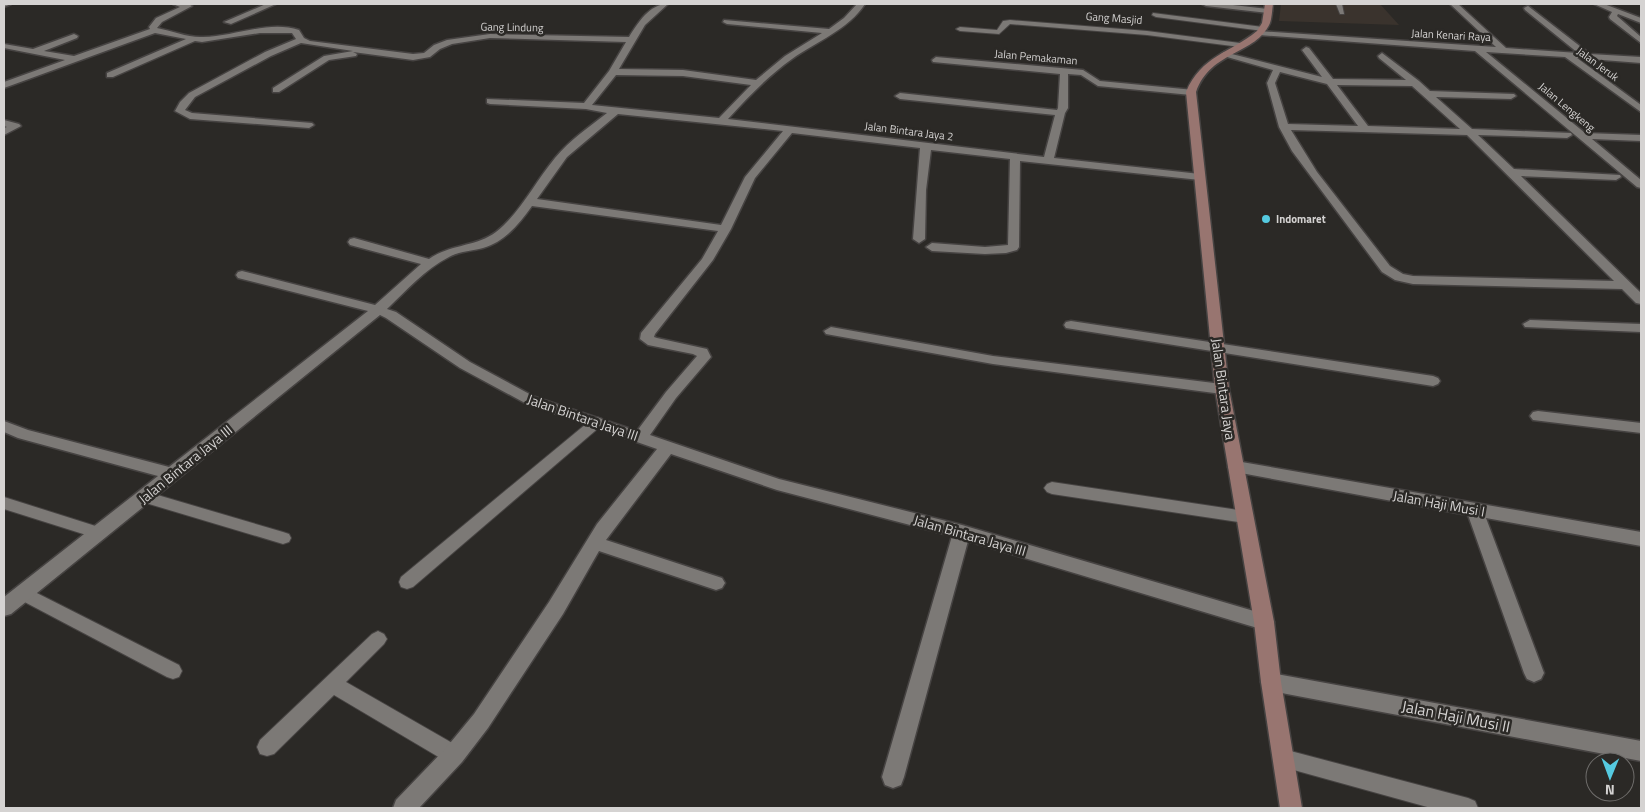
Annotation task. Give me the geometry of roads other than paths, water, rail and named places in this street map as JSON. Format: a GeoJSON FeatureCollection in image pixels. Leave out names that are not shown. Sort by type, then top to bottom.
{"type":"FeatureCollection","features":[{"type":"Feature","properties":{"kind":"street"},"geometry":{"type":"LineString","coordinates":[[154,30],[153,27],[159,20],[188,6],[177,4]]}},
{"type":"Feature","properties":{"kind":"street"},"geometry":{"type":"LineString","coordinates":[[228,22],[272,4]]}},
{"type":"Feature","properties":{"kind":"street"},"geometry":{"type":"LineString","coordinates":[[587,106],[613,72],[634,40],[641,24],[656,8],[664,4]]}},
{"type":"Feature","properties":{"kind":"street"},"geometry":{"type":"LineString","coordinates":[[721,122],[787,59],[855,13],[861,4]]}},
{"type":"Feature","properties":{"kind":"street"},"geometry":{"type":"LineString","coordinates":[[1191,92],[1197,76],[1203,69],[1261,31],[1269,7],[1206,4]]}},
{"type":"Feature","properties":{"kind":"street"},"geometry":{"type":"LineString","coordinates":[[1454,4],[1503,49]]}},
{"type":"Feature","properties":{"kind":"street"},"geometry":{"type":"LineString","coordinates":[[1598,4],[1641,21]]}},
{"type":"Feature","properties":{"kind":"street"},"geometry":{"type":"LineString","coordinates":[[1528,8],[1587,56]]}},
{"type":"Feature","properties":{"kind":"street"},"geometry":{"type":"LineString","coordinates":[[1614,14],[1613,17],[1618,23],[1641,41]]}},
{"type":"Feature","properties":{"kind":"street"},"geometry":{"type":"LineString","coordinates":[[727,22],[829,31]]}},
{"type":"Feature","properties":{"kind":"street"},"geometry":{"type":"LineString","coordinates":[[4,85],[154,30],[195,38]]}},
{"type":"Feature","properties":{"kind":"street","name":"Gang Lindung"},"geometry":{"type":"LineString","coordinates":[[195,38],[215,39],[260,31],[282,30],[296,32],[301,40],[308,43],[413,58],[427,55],[437,47],[450,42],[490,36],[634,40]]}},
{"type":"Feature","properties":{"kind":"street","name":"Jalan Kenari Raya"},"geometry":{"type":"LineString","coordinates":[[1261,31],[1641,60]]}},
{"type":"Feature","properties":{"kind":"street"},"geometry":{"type":"LineString","coordinates":[[11,56],[29,52],[74,36]]}},
{"type":"Feature","properties":{"kind":"street"},"geometry":{"type":"LineString","coordinates":[[110,75],[195,38]]}},
{"type":"Feature","properties":{"kind":"street"},"geometry":{"type":"LineString","coordinates":[[301,40],[268,54],[192,95],[180,111],[190,116],[308,126]]}},
{"type":"Feature","properties":{"kind":"street"},"geometry":{"type":"LineString","coordinates":[[4,46],[74,59]]}},
{"type":"Feature","properties":{"kind":"street","name":"Jalan Lengkeng"},"geometry":{"type":"LineString","coordinates":[[1477,48],[1641,185]]}},
{"type":"Feature","properties":{"kind":"street"},"geometry":{"type":"LineString","coordinates":[[276,90],[327,58],[366,50]]}},
{"type":"Feature","properties":{"kind":"street"},"geometry":{"type":"LineString","coordinates":[[1306,50],[1365,129]]}},
{"type":"Feature","properties":{"kind":"street","name":"Jalan Jeruk"},"geometry":{"type":"LineString","coordinates":[[1566,54],[1641,109]]}},
{"type":"Feature","properties":{"kind":"street"},"geometry":{"type":"LineString","coordinates":[[1224,55],[1329,82],[1416,83]]}},
{"type":"Feature","properties":{"kind":"street"},"geometry":{"type":"LineString","coordinates":[[1382,56],[1416,83],[1468,131],[1641,300]]}},
{"type":"Feature","properties":{"kind":"street","name":"Jalan Pemakaman"},"geometry":{"type":"LineString","coordinates":[[936,60],[1084,73],[1098,83],[1191,92]]}},
{"type":"Feature","properties":{"kind":"street"},"geometry":{"type":"LineString","coordinates":[[1277,70],[1271,83],[1284,127],[1312,174],[1391,274],[1413,280],[1625,285]]}},
{"type":"Feature","properties":{"kind":"street"},"geometry":{"type":"LineString","coordinates":[[1048,161],[1060,113],[1063,108],[1064,71]]}},
{"type":"Feature","properties":{"kind":"street"},"geometry":{"type":"LineString","coordinates":[[613,72],[692,73],[759,84]]}},
{"type":"Feature","properties":{"kind":"street","name":"Jalan Bintara Jaya"},"geometry":{"type":"LineString","coordinates":[[1191,92],[1222,389],[1264,622],[1271,682],[1291,808]]}},
{"type":"Feature","properties":{"kind":"street"},"geometry":{"type":"LineString","coordinates":[[1427,94],[1511,96]]}},
{"type":"Feature","properties":{"kind":"street"},"geometry":{"type":"LineString","coordinates":[[900,96],[1060,113]]}},
{"type":"Feature","properties":{"kind":"street","name":"Jalan Bintara Jaya 2"},"geometry":{"type":"LineString","coordinates":[[490,102],[587,106],[616,111],[1200,177]]}},
{"type":"Feature","properties":{"kind":"street"},"geometry":{"type":"LineString","coordinates":[[242,275],[378,310],[431,263],[449,252],[472,248],[498,236],[515,222],[531,202],[558,160],[616,111]]}},
{"type":"Feature","properties":{"kind":"street"},"geometry":{"type":"LineString","coordinates":[[4,122],[16,126],[4,132]]}},
{"type":"Feature","properties":{"kind":"street"},"geometry":{"type":"LineString","coordinates":[[1284,127],[1567,135]]}},
{"type":"Feature","properties":{"kind":"street"},"geometry":{"type":"LineString","coordinates":[[641,437],[671,396],[704,357],[702,352],[653,342],[647,339],[648,333],[707,260],[725,229],[750,177],[788,130]]}},
{"type":"Feature","properties":{"kind":"street"},"geometry":{"type":"LineString","coordinates":[[1582,136],[1641,138]]}},
{"type":"Feature","properties":{"kind":"street"},"geometry":{"type":"LineString","coordinates":[[919,239],[925,146]]}},
{"type":"Feature","properties":{"kind":"street"},"geometry":{"type":"LineString","coordinates":[[932,247],[1008,250],[1013,247],[1015,157]]}},
{"type":"Feature","properties":{"kind":"street"},"geometry":{"type":"LineString","coordinates":[[1510,172],[1616,177]]}},
{"type":"Feature","properties":{"kind":"street"},"geometry":{"type":"LineString","coordinates":[[531,202],[725,229]]}},
{"type":"Feature","properties":{"kind":"street"},"geometry":{"type":"LineString","coordinates":[[354,242],[431,263]]}},
{"type":"Feature","properties":{"kind":"street","name":"Jalan Bintara Jaya III"},"geometry":{"type":"LineString","coordinates":[[4,607],[378,310],[400,320],[465,365],[530,400],[777,484],[962,532],[1264,622]]}},
{"type":"Feature","properties":{"kind":"street"},"geometry":{"type":"LineString","coordinates":[[1530,324],[1641,328]]}},
{"type":"Feature","properties":{"kind":"street"},"geometry":{"type":"LineString","coordinates":[[1071,325],[1433,381]]}},
{"type":"Feature","properties":{"kind":"street"},"geometry":{"type":"LineString","coordinates":[[831,331],[993,360],[1222,389]]}},
{"type":"Feature","properties":{"kind":"street"},"geometry":{"type":"LineString","coordinates":[[1538,416],[1641,428]]}},
{"type":"Feature","properties":{"kind":"street"},"geometry":{"type":"LineString","coordinates":[[4,426],[23,434],[172,474]]}},
{"type":"Feature","properties":{"kind":"street"},"geometry":{"type":"LineString","coordinates":[[404,808],[454,755],[509,681],[556,608],[594,543],[668,446]]}},
{"type":"Feature","properties":{"kind":"street","name":"Jalan Haji Musi I"},"geometry":{"type":"LineString","coordinates":[[1236,467],[1641,539]]}},
{"type":"Feature","properties":{"kind":"street"},"geometry":{"type":"LineString","coordinates":[[1474,509],[1534,673]]}},
{"type":"Feature","properties":{"kind":"street"},"geometry":{"type":"LineString","coordinates":[[892,777],[962,532]]}},
{"type":"Feature","properties":{"kind":"street"},"geometry":{"type":"LineString","coordinates":[[594,543],[716,583]]}},
{"type":"Feature","properties":{"kind":"street","name":"Jalan Haji Musi II"},"geometry":{"type":"LineString","coordinates":[[1271,682],[1641,750]]}},
{"type":"Feature","properties":{"kind":"lane"},"geometry":{"type":"LineString","coordinates":[[1338,4],[1342,13]]}},
{"type":"Feature","properties":{"kind":"lane"},"geometry":{"type":"LineString","coordinates":[[1156,15],[1261,31]]}},
{"type":"Feature","properties":{"kind":"lane","name":"Gang Masjid"},"geometry":{"type":"LineString","coordinates":[[960,29],[998,32],[1006,23],[1010,22],[1147,33],[1240,46]]}},
{"type":"Feature","properties":{"kind":"lane"},"geometry":{"type":"LineString","coordinates":[[407,582],[597,422]]}},
{"type":"Feature","properties":{"kind":"lane"},"geometry":{"type":"LineString","coordinates":[[1052,488],[1245,517]]}},
{"type":"Feature","properties":{"kind":"lane"},"geometry":{"type":"LineString","coordinates":[[144,496],[282,538]]}},
{"type":"Feature","properties":{"kind":"lane"},"geometry":{"type":"LineString","coordinates":[[4,503],[99,533]]}},
{"type":"Feature","properties":{"kind":"lane"},"geometry":{"type":"LineString","coordinates":[[23,593],[173,671]]}},
{"type":"Feature","properties":{"kind":"lane"},"geometry":{"type":"LineString","coordinates":[[267,747],[378,639]]}},
{"type":"Feature","properties":{"kind":"lane"},"geometry":{"type":"LineString","coordinates":[[332,684],[454,755]]}},
{"type":"Feature","properties":{"kind":"lane"},"geometry":{"type":"LineString","coordinates":[[1283,758],[1468,808]]}},
{"type":"Feature","properties":{"kind":"place","name":"Indomaret"},"geometry":{"type":"Point","coordinates":[1266,219]}}]}
